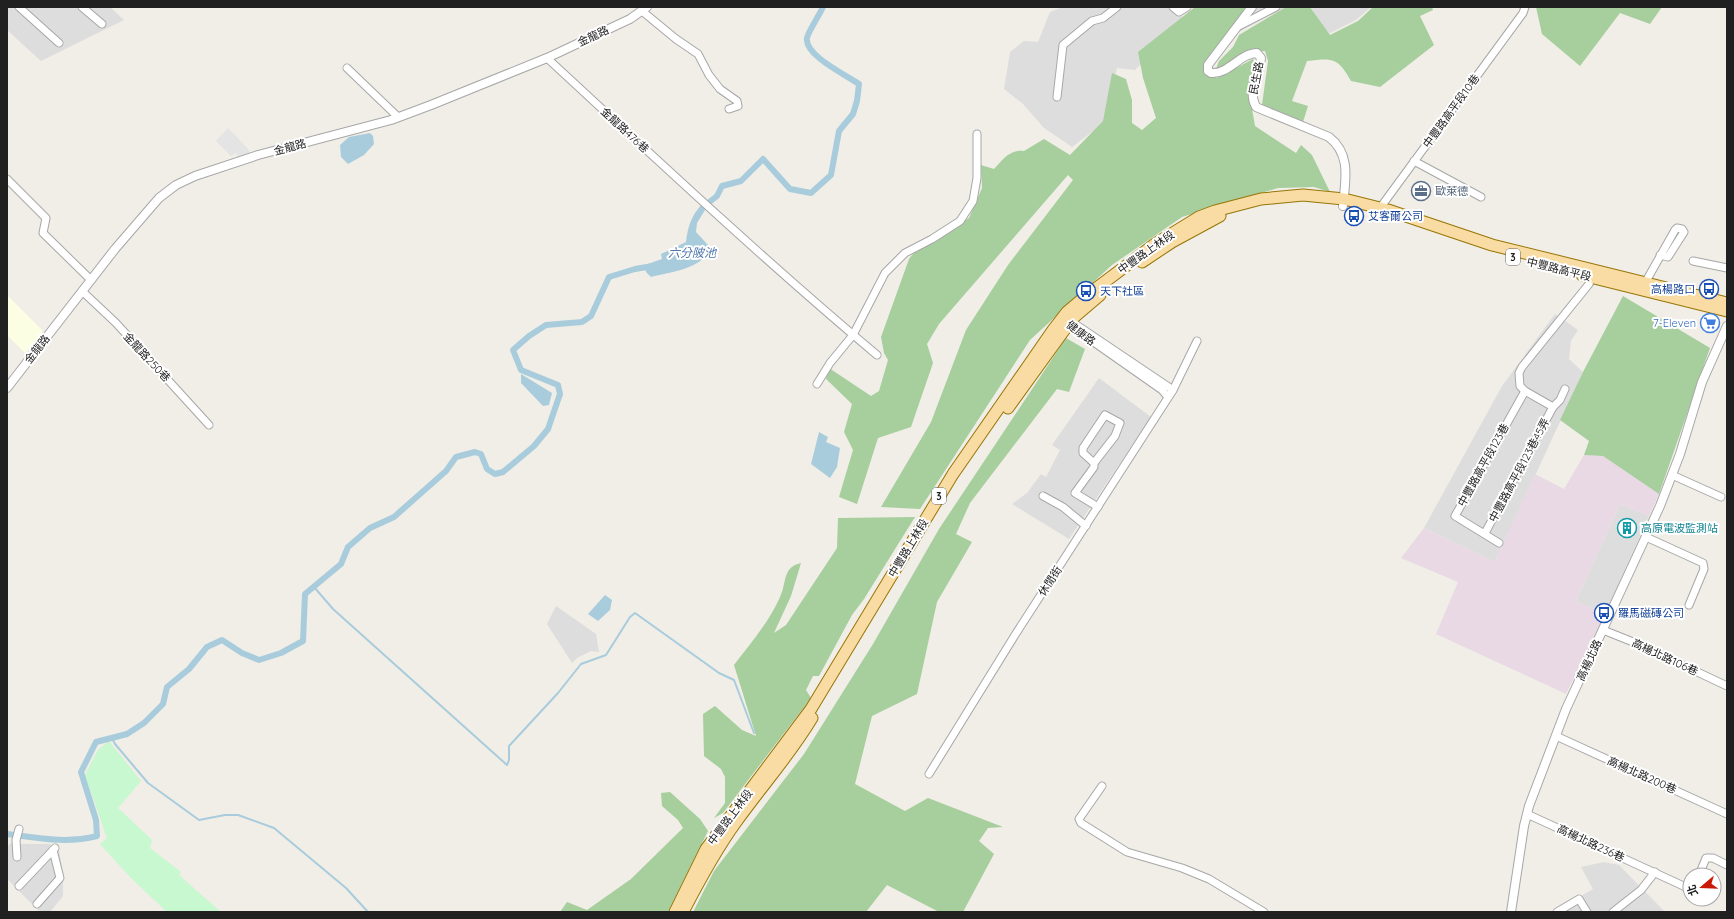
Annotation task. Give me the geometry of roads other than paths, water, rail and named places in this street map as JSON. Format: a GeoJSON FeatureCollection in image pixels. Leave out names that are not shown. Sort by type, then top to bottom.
{"type":"FeatureCollection","features":[{"type":"Feature","properties":{"kind":"main road","name":"中豐路高平段"},"geometry":{"type":"LineString","coordinates":[[1301,199],[1343,202],[1378,211],[1492,252],[1726,303]]}},
{"type":"Feature","properties":{"kind":"main road","name":"中豐路上林段"},"geometry":{"type":"LineString","coordinates":[[675,912],[706,849],[811,709],[953,474],[1086,296],[1158,247],[1200,225],[1218,217],[1260,206],[1301,199]]}},
{"type":"Feature","properties":{"kind":"main road","name":"中豐路高平段"},"geometry":{"type":"LineString","coordinates":[[1593,274],[1645,283],[1726,303]]}},
{"type":"Feature","properties":{"kind":"main road","name":"中豐路上林段"},"geometry":{"type":"LineString","coordinates":[[683,912],[715,852],[736,821],[801,737],[960,474],[1067,321]]}},
{"type":"Feature","properties":{"kind":"street"},"geometry":{"type":"LineString","coordinates":[[19,7],[58,43]]}},
{"type":"Feature","properties":{"kind":"street"},"geometry":{"type":"LineString","coordinates":[[82,7],[102,24]]}},
{"type":"Feature","properties":{"kind":"street"},"geometry":{"type":"LineString","coordinates":[[1057,97],[1063,45],[1092,21],[1102,18],[1117,7]]}},
{"type":"Feature","properties":{"kind":"street"},"geometry":{"type":"LineString","coordinates":[[1176,10],[1187,7]]}},
{"type":"Feature","properties":{"kind":"street","name":"民生路"},"geometry":{"type":"LineString","coordinates":[[1252,7],[1235,28],[1230,38],[1208,65],[1208,71],[1211,73],[1220,72],[1247,55],[1257,53],[1261,58],[1260,65],[1251,93],[1256,107],[1329,137],[1336,142],[1344,156],[1346,164],[1343,202]]}},
{"type":"Feature","properties":{"kind":"street"},"geometry":{"type":"LineString","coordinates":[[1235,28],[1276,7]]}},
{"type":"Feature","properties":{"kind":"street","name":"中豐路高平段10巷"},"geometry":{"type":"LineString","coordinates":[[1378,211],[1523,13],[1525,7]]}},
{"type":"Feature","properties":{"kind":"street"},"geometry":{"type":"LineString","coordinates":[[645,9],[702,58],[710,75],[720,89],[737,101],[738,106],[729,109]]}},
{"type":"Feature","properties":{"kind":"street","name":"金龍路"},"geometry":{"type":"LineString","coordinates":[[7,388],[115,249],[159,198],[176,185],[195,176],[258,156],[398,117],[547,58],[630,19],[645,9]]}},
{"type":"Feature","properties":{"kind":"street","name":"金龍路476巷"},"geometry":{"type":"LineString","coordinates":[[547,58],[705,206],[830,317],[877,355]]}},
{"type":"Feature","properties":{"kind":"street"},"geometry":{"type":"LineString","coordinates":[[347,68],[398,117]]}},
{"type":"Feature","properties":{"kind":"street"},"geometry":{"type":"LineString","coordinates":[[817,384],[830,362],[853,335],[885,273],[905,253],[932,239],[960,221],[973,200],[977,178],[977,134]]}},
{"type":"Feature","properties":{"kind":"street"},"geometry":{"type":"LineString","coordinates":[[1414,161],[1481,197]]}},
{"type":"Feature","properties":{"kind":"street"},"geometry":{"type":"LineString","coordinates":[[7,179],[46,218],[43,233],[91,280]]}},
{"type":"Feature","properties":{"kind":"street"},"geometry":{"type":"LineString","coordinates":[[1645,283],[1660,255]]}},
{"type":"Feature","properties":{"kind":"street"},"geometry":{"type":"LineString","coordinates":[[1693,261],[1727,268]]}},
{"type":"Feature","properties":{"kind":"street","name":"中豐路高平段123巷"},"geometry":{"type":"LineString","coordinates":[[1499,543],[1455,516],[1522,388],[1519,373],[1522,367],[1590,284],[1593,274]]}},
{"type":"Feature","properties":{"kind":"street","name":"金龍路250巷"},"geometry":{"type":"LineString","coordinates":[[82,291],[116,323],[210,425]]}},
{"type":"Feature","properties":{"kind":"street","name":"健康路"},"geometry":{"type":"LineString","coordinates":[[1067,321],[1173,390]]}},
{"type":"Feature","properties":{"kind":"street","name":"健康路"},"geometry":{"type":"LineString","coordinates":[[1067,321],[1162,390],[1168,397]]}},
{"type":"Feature","properties":{"kind":"street","name":"高楊北路"},"geometry":{"type":"LineString","coordinates":[[1511,912],[1527,814],[1556,736],[1672,475],[1702,382],[1727,326]]}},
{"type":"Feature","properties":{"kind":"street","name":"休閒街"},"geometry":{"type":"LineString","coordinates":[[929,774],[1015,635],[1173,390],[1197,341]]}},
{"type":"Feature","properties":{"kind":"street"},"geometry":{"type":"LineString","coordinates":[[1522,388],[1553,407]]}},
{"type":"Feature","properties":{"kind":"street","name":"中豐路高平段123巷45弄"},"geometry":{"type":"LineString","coordinates":[[1484,533],[1553,407],[1560,400],[1565,389]]}},
{"type":"Feature","properties":{"kind":"street"},"geometry":{"type":"LineString","coordinates":[[1094,463],[1083,452],[1083,448],[1105,415],[1120,423],[1115,436],[1094,463],[1094,467],[1076,493],[1098,507]]}},
{"type":"Feature","properties":{"kind":"street"},"geometry":{"type":"LineString","coordinates":[[1672,475],[1721,497]]}},
{"type":"Feature","properties":{"kind":"street"},"geometry":{"type":"LineString","coordinates":[[1043,496],[1063,507],[1086,526]]}},
{"type":"Feature","properties":{"kind":"street"},"geometry":{"type":"LineString","coordinates":[[1646,536],[1703,563],[1704,569],[1689,605]]}},
{"type":"Feature","properties":{"kind":"street","name":"高楊北路106巷"},"geometry":{"type":"LineString","coordinates":[[1603,630],[1638,644],[1727,686]]}},
{"type":"Feature","properties":{"kind":"street","name":"高楊北路200巷"},"geometry":{"type":"LineString","coordinates":[[1556,736],[1727,814]]}},
{"type":"Feature","properties":{"kind":"street"},"geometry":{"type":"LineString","coordinates":[[1102,786],[1080,819],[1081,823],[1127,852],[1178,867],[1209,879],[1264,912]]}},
{"type":"Feature","properties":{"kind":"street","name":"高楊北路236巷"},"geometry":{"type":"LineString","coordinates":[[1527,814],[1682,885]]}},
{"type":"Feature","properties":{"kind":"street"},"geometry":{"type":"LineString","coordinates":[[17,857],[16,840],[19,829]]}},
{"type":"Feature","properties":{"kind":"street"},"geometry":{"type":"LineString","coordinates":[[19,886],[55,848],[60,878],[37,904]]}},
{"type":"Feature","properties":{"kind":"street"},"geometry":{"type":"LineString","coordinates":[[1702,867],[1706,858],[1713,858],[1727,865]]}},
{"type":"Feature","properties":{"kind":"street"},"geometry":{"type":"LineString","coordinates":[[1613,912],[1641,890],[1655,872]]}},
{"type":"Feature","properties":{"kind":"street"},"geometry":{"type":"LineString","coordinates":[[1557,912],[1579,898],[1587,912]]}},
{"type":"Feature","properties":{"kind":"water"},"geometry":{"type":"Polygon","coordinates":[[[370,133],[373,136],[374,144],[364,155],[348,164],[341,157],[340,145],[349,137],[370,133]]]}},
{"type":"Feature","properties":{"kind":"water","name":"六分陂池"},"geometry":{"type":"Polygon","coordinates":[[[701,205],[705,210],[697,223],[696,232],[708,245],[705,248],[708,253],[703,259],[690,267],[651,277],[646,272],[645,265],[662,259],[661,254],[686,242],[690,222],[701,205]]]}},
{"type":"Feature","properties":{"kind":"water"},"geometry":{"type":"Polygon","coordinates":[[[521,374],[552,393],[549,405],[543,406],[521,383],[521,374]]]}},
{"type":"Feature","properties":{"kind":"water"},"geometry":{"type":"Polygon","coordinates":[[[819,432],[828,437],[826,442],[840,448],[837,467],[830,478],[811,464],[819,432]]]}},
{"type":"Feature","properties":{"kind":"water"},"geometry":{"type":"Polygon","coordinates":[[[605,595],[612,600],[610,610],[598,621],[588,614],[605,595]]]}},
{"type":"Feature","properties":{"kind":"waterway"},"geometry":{"type":"LineString","coordinates":[[703,207],[717,196],[722,186],[741,181],[763,159],[790,189],[811,193],[831,175],[839,131],[853,114],[857,101],[859,84],[819,58],[808,44],[808,35],[823,7]]}},
{"type":"Feature","properties":{"kind":"waterway"},"geometry":{"type":"LineString","coordinates":[[7,834],[63,840],[74,840],[97,836],[96,820],[81,772],[96,742],[127,734],[144,723],[163,704],[167,687],[189,669],[207,647],[222,640],[242,653],[259,660],[281,653],[303,641],[305,594],[341,564],[348,547],[370,528],[394,517],[446,471],[456,457],[475,452],[481,454],[487,469],[495,474],[503,472],[534,446],[548,429],[560,394],[558,385],[521,370],[513,350],[529,336],[546,325],[582,322],[591,316],[609,277],[635,269],[653,266]]}},
{"type":"Feature","properties":{"kind":"waterway"},"geometry":{"type":"LineString","coordinates":[[314,587],[333,609],[507,765],[509,760],[509,746],[558,693],[581,664],[606,655],[630,617],[635,613],[719,673],[734,680],[754,733]]}},
{"type":"Feature","properties":{"kind":"waterway"},"geometry":{"type":"LineString","coordinates":[[112,738],[115,744],[148,783],[199,820],[225,815],[238,815],[274,828],[346,888],[368,912]]}},
{"type":"Feature","properties":{"kind":"place","name":"歐萊德"},"geometry":{"type":"Point","coordinates":[1421,191]}},
{"type":"Feature","properties":{"kind":"place","name":"艾客爾公司"},"geometry":{"type":"Point","coordinates":[1354,216]}},
{"type":"Feature","properties":{"kind":"place","name":"高楊路口"},"geometry":{"type":"Point","coordinates":[1709,289]}},
{"type":"Feature","properties":{"kind":"place","name":"天下社區"},"geometry":{"type":"Point","coordinates":[1086,291]}},
{"type":"Feature","properties":{"kind":"place","name":"7-Eleven"},"geometry":{"type":"Point","coordinates":[1710,323]}},
{"type":"Feature","properties":{"kind":"place","name":"高原電波監測站"},"geometry":{"type":"Point","coordinates":[1627,528]}},
{"type":"Feature","properties":{"kind":"place","name":"羅馬磁磚公司"},"geometry":{"type":"Point","coordinates":[1604,613]}}]}
